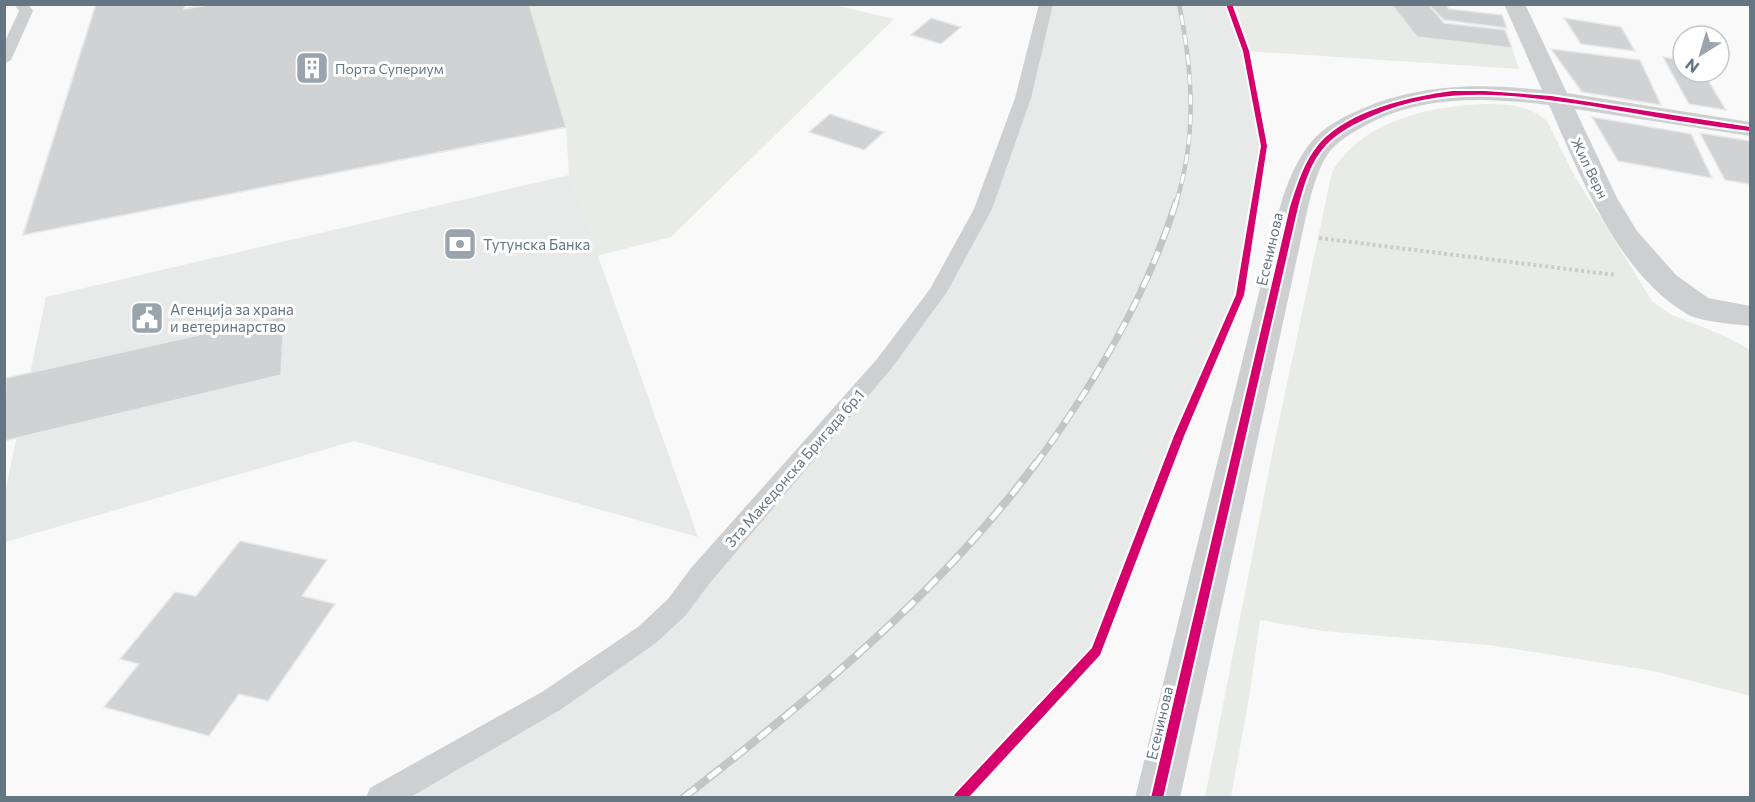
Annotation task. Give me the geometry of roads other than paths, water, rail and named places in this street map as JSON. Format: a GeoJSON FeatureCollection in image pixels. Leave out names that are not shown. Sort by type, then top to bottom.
{"type":"FeatureCollection","features":[{"type":"Feature","properties":{"kind":"street","name":"Жил Верн"},"geometry":{"type":"LineString","coordinates":[[1514,4],[1604,198],[1626,236],[1666,282],[1700,307],[1750,316]]}},
{"type":"Feature","properties":{"kind":"street","name":"Есенинова"},"geometry":{"type":"LineString","coordinates":[[1157,798],[1294,207],[1309,165],[1322,146],[1337,132],[1379,109],[1432,94],[1462,93],[1558,99],[1750,129]]}},
{"type":"Feature","properties":{"kind":"lane"},"geometry":{"type":"LineString","coordinates":[[4,60],[26,11],[20,4]]}},
{"type":"Feature","properties":{"kind":"lane","name":"3та Македонска Бригада бр.1"},"geometry":{"type":"LineString","coordinates":[[380,798],[551,701],[647,635],[677,607],[700,576],[884,364],[938,292],[983,209],[1023,98],[1046,4]]}},
{"type":"Feature","properties":{"kind":"railway"},"geometry":{"type":"LineString","coordinates":[[1176,203],[1187,153],[1191,104],[1190,79],[1179,4]]}},
{"type":"Feature","properties":{"kind":"railway"},"geometry":{"type":"LineString","coordinates":[[1035,465],[1098,372],[1134,306],[1164,238],[1176,202]]}},
{"type":"Feature","properties":{"kind":"railway"},"geometry":{"type":"LineString","coordinates":[[683,798],[778,722],[871,642],[958,557],[1036,463]]}},
{"type":"Feature","properties":{"kind":"place","name":"Порта Супериум"},"geometry":{"type":"Point","coordinates":[312,68]}},
{"type":"Feature","properties":{"kind":"place","name":"Тутунска Банка"},"geometry":{"type":"Point","coordinates":[460,244]}},
{"type":"Feature","properties":{"kind":"place","name":"Агенција за храна и ветеринарство"},"geometry":{"type":"Point","coordinates":[147,318]}}]}
